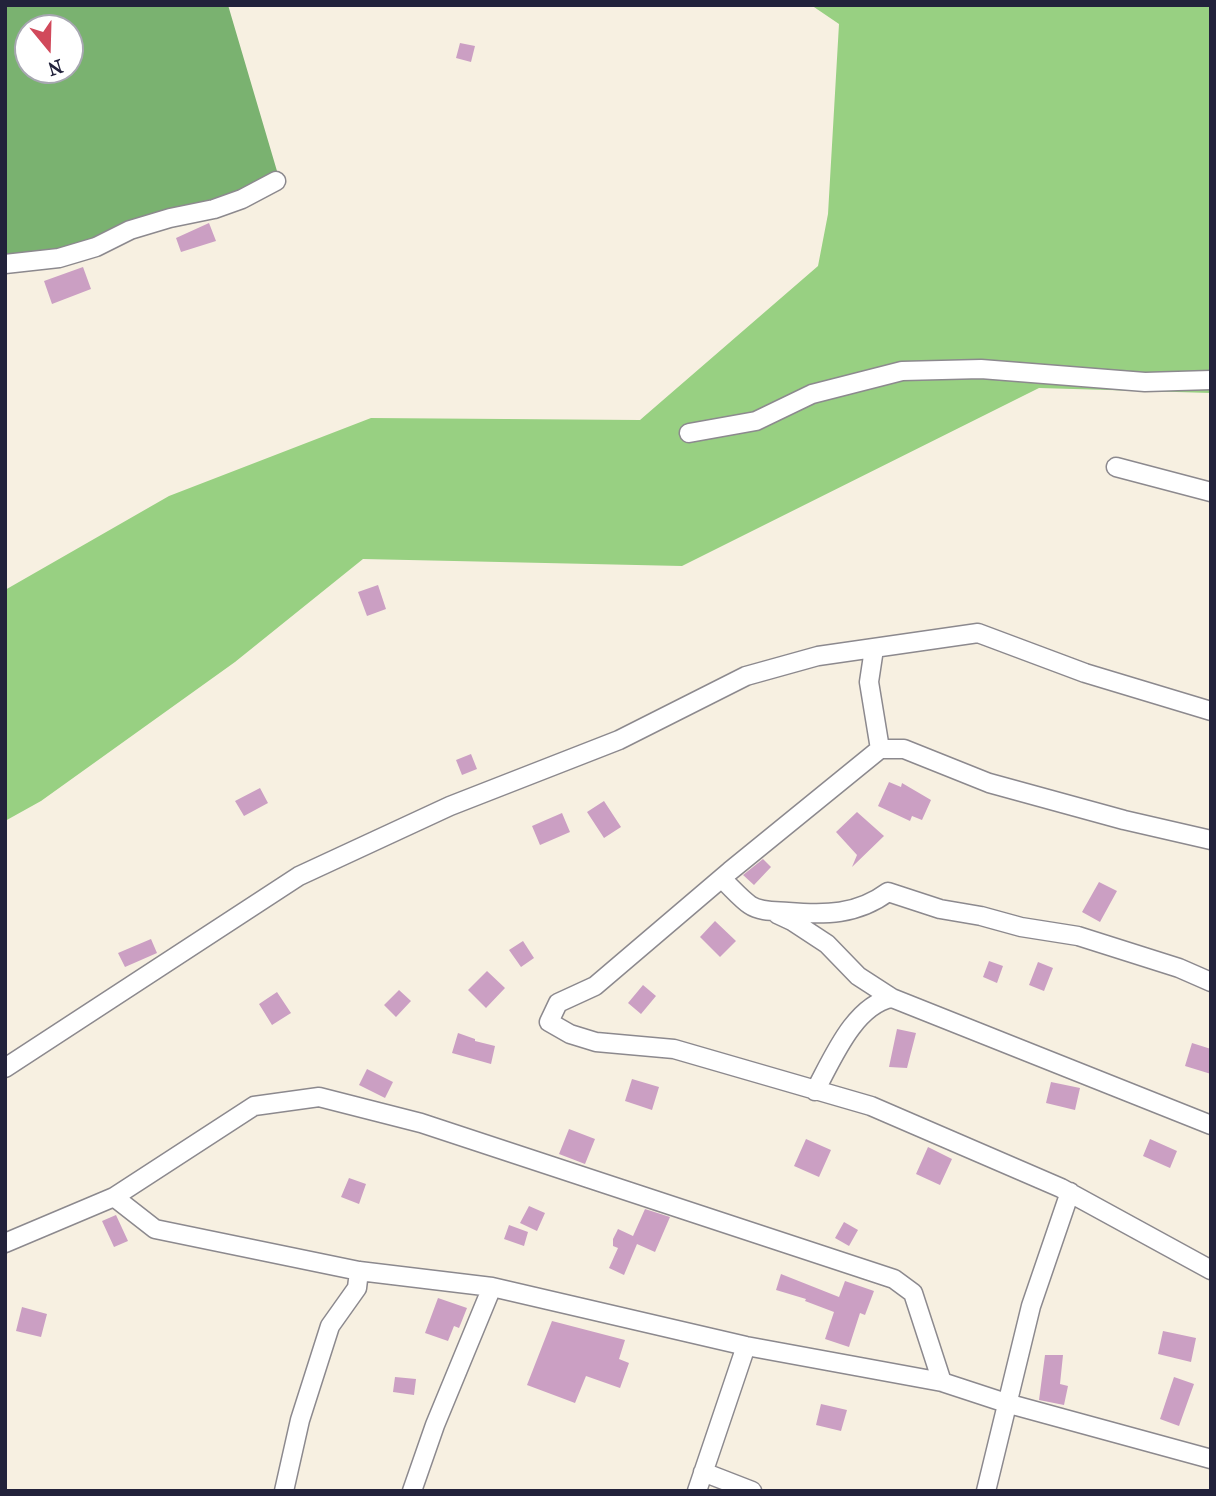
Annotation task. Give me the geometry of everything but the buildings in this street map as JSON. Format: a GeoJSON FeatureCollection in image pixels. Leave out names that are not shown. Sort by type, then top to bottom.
{"type":"FeatureCollection","features":[{"type":"Feature","properties":{"kind":"street"},"geometry":{"type":"LineString","coordinates":[[5,264],[59,258],[96,247],[130,230],[243,199],[276,181]]}},
{"type":"Feature","properties":{"kind":"street"},"geometry":{"type":"LineString","coordinates":[[689,433],[756,421],[812,394],[901,371],[981,369],[1145,382],[1211,380]]}},
{"type":"Feature","properties":{"kind":"street"},"geometry":{"type":"LineString","coordinates":[[1116,467],[1211,492]]}},
{"type":"Feature","properties":{"kind":"street"},"geometry":{"type":"LineString","coordinates":[[5,1068],[299,876],[450,806],[619,740],[746,676],[818,656],[978,633],[1085,673],[1211,712]]}},
{"type":"Feature","properties":{"kind":"street"},"geometry":{"type":"LineString","coordinates":[[874,649],[869,682],[880,749]]}},
{"type":"Feature","properties":{"kind":"street"},"geometry":{"type":"LineString","coordinates":[[1211,840],[1124,820],[989,783],[904,749],[880,749],[595,986],[558,1003],[549,1022],[569,1034],[596,1042],[674,1049],[871,1106],[1070,1192],[1211,1270]]}},
{"type":"Feature","properties":{"kind":"street"},"geometry":{"type":"LineString","coordinates":[[722,879],[752,907],[771,911],[828,915],[854,910],[888,892],[940,909],[1021,927],[1078,936],[1179,968],[1211,982]]}},
{"type":"Feature","properties":{"kind":"street"},"geometry":{"type":"LineString","coordinates":[[771,911],[827,944],[858,976],[892,998],[1211,1125]]}},
{"type":"Feature","properties":{"kind":"street"},"geometry":{"type":"LineString","coordinates":[[815,1091],[844,1037],[866,1011],[880,1000],[892,998]]}},
{"type":"Feature","properties":{"kind":"street"},"geometry":{"type":"LineString","coordinates":[[5,1243],[114,1197],[254,1106],[319,1097],[421,1123],[894,1279],[913,1293],[942,1382]]}},
{"type":"Feature","properties":{"kind":"street"},"geometry":{"type":"LineString","coordinates":[[986,1491],[1031,1306],[1070,1192]]}},
{"type":"Feature","properties":{"kind":"street"},"geometry":{"type":"LineString","coordinates":[[114,1197],[155,1229],[359,1271],[492,1287],[746,1346],[942,1382],[1006,1403],[1211,1459]]}},
{"type":"Feature","properties":{"kind":"street"},"geometry":{"type":"LineString","coordinates":[[284,1491],[300,1420],[330,1326],[357,1288],[359,1271]]}},
{"type":"Feature","properties":{"kind":"street"},"geometry":{"type":"LineString","coordinates":[[412,1491],[435,1424],[492,1287]]}},
{"type":"Feature","properties":{"kind":"street"},"geometry":{"type":"LineString","coordinates":[[697,1491],[746,1346]]}},
{"type":"Feature","properties":{"kind":"street"},"geometry":{"type":"LineString","coordinates":[[704,1472],[752,1491]]}},
{"type":"Feature","properties":{"kind":"green space"},"geometry":{"type":"Polygon","coordinates":[[[5,5],[228,5],[282,188],[5,267],[5,5]]]}},
{"type":"Feature","properties":{"kind":"green space"},"geometry":{"type":"Polygon","coordinates":[[[811,5],[1211,5],[1211,393],[1039,388],[682,566],[363,559],[235,662],[41,801],[5,821],[5,590],[169,496],[371,418],[640,420],[818,266],[828,214],[839,24],[811,5]]]}}]}
